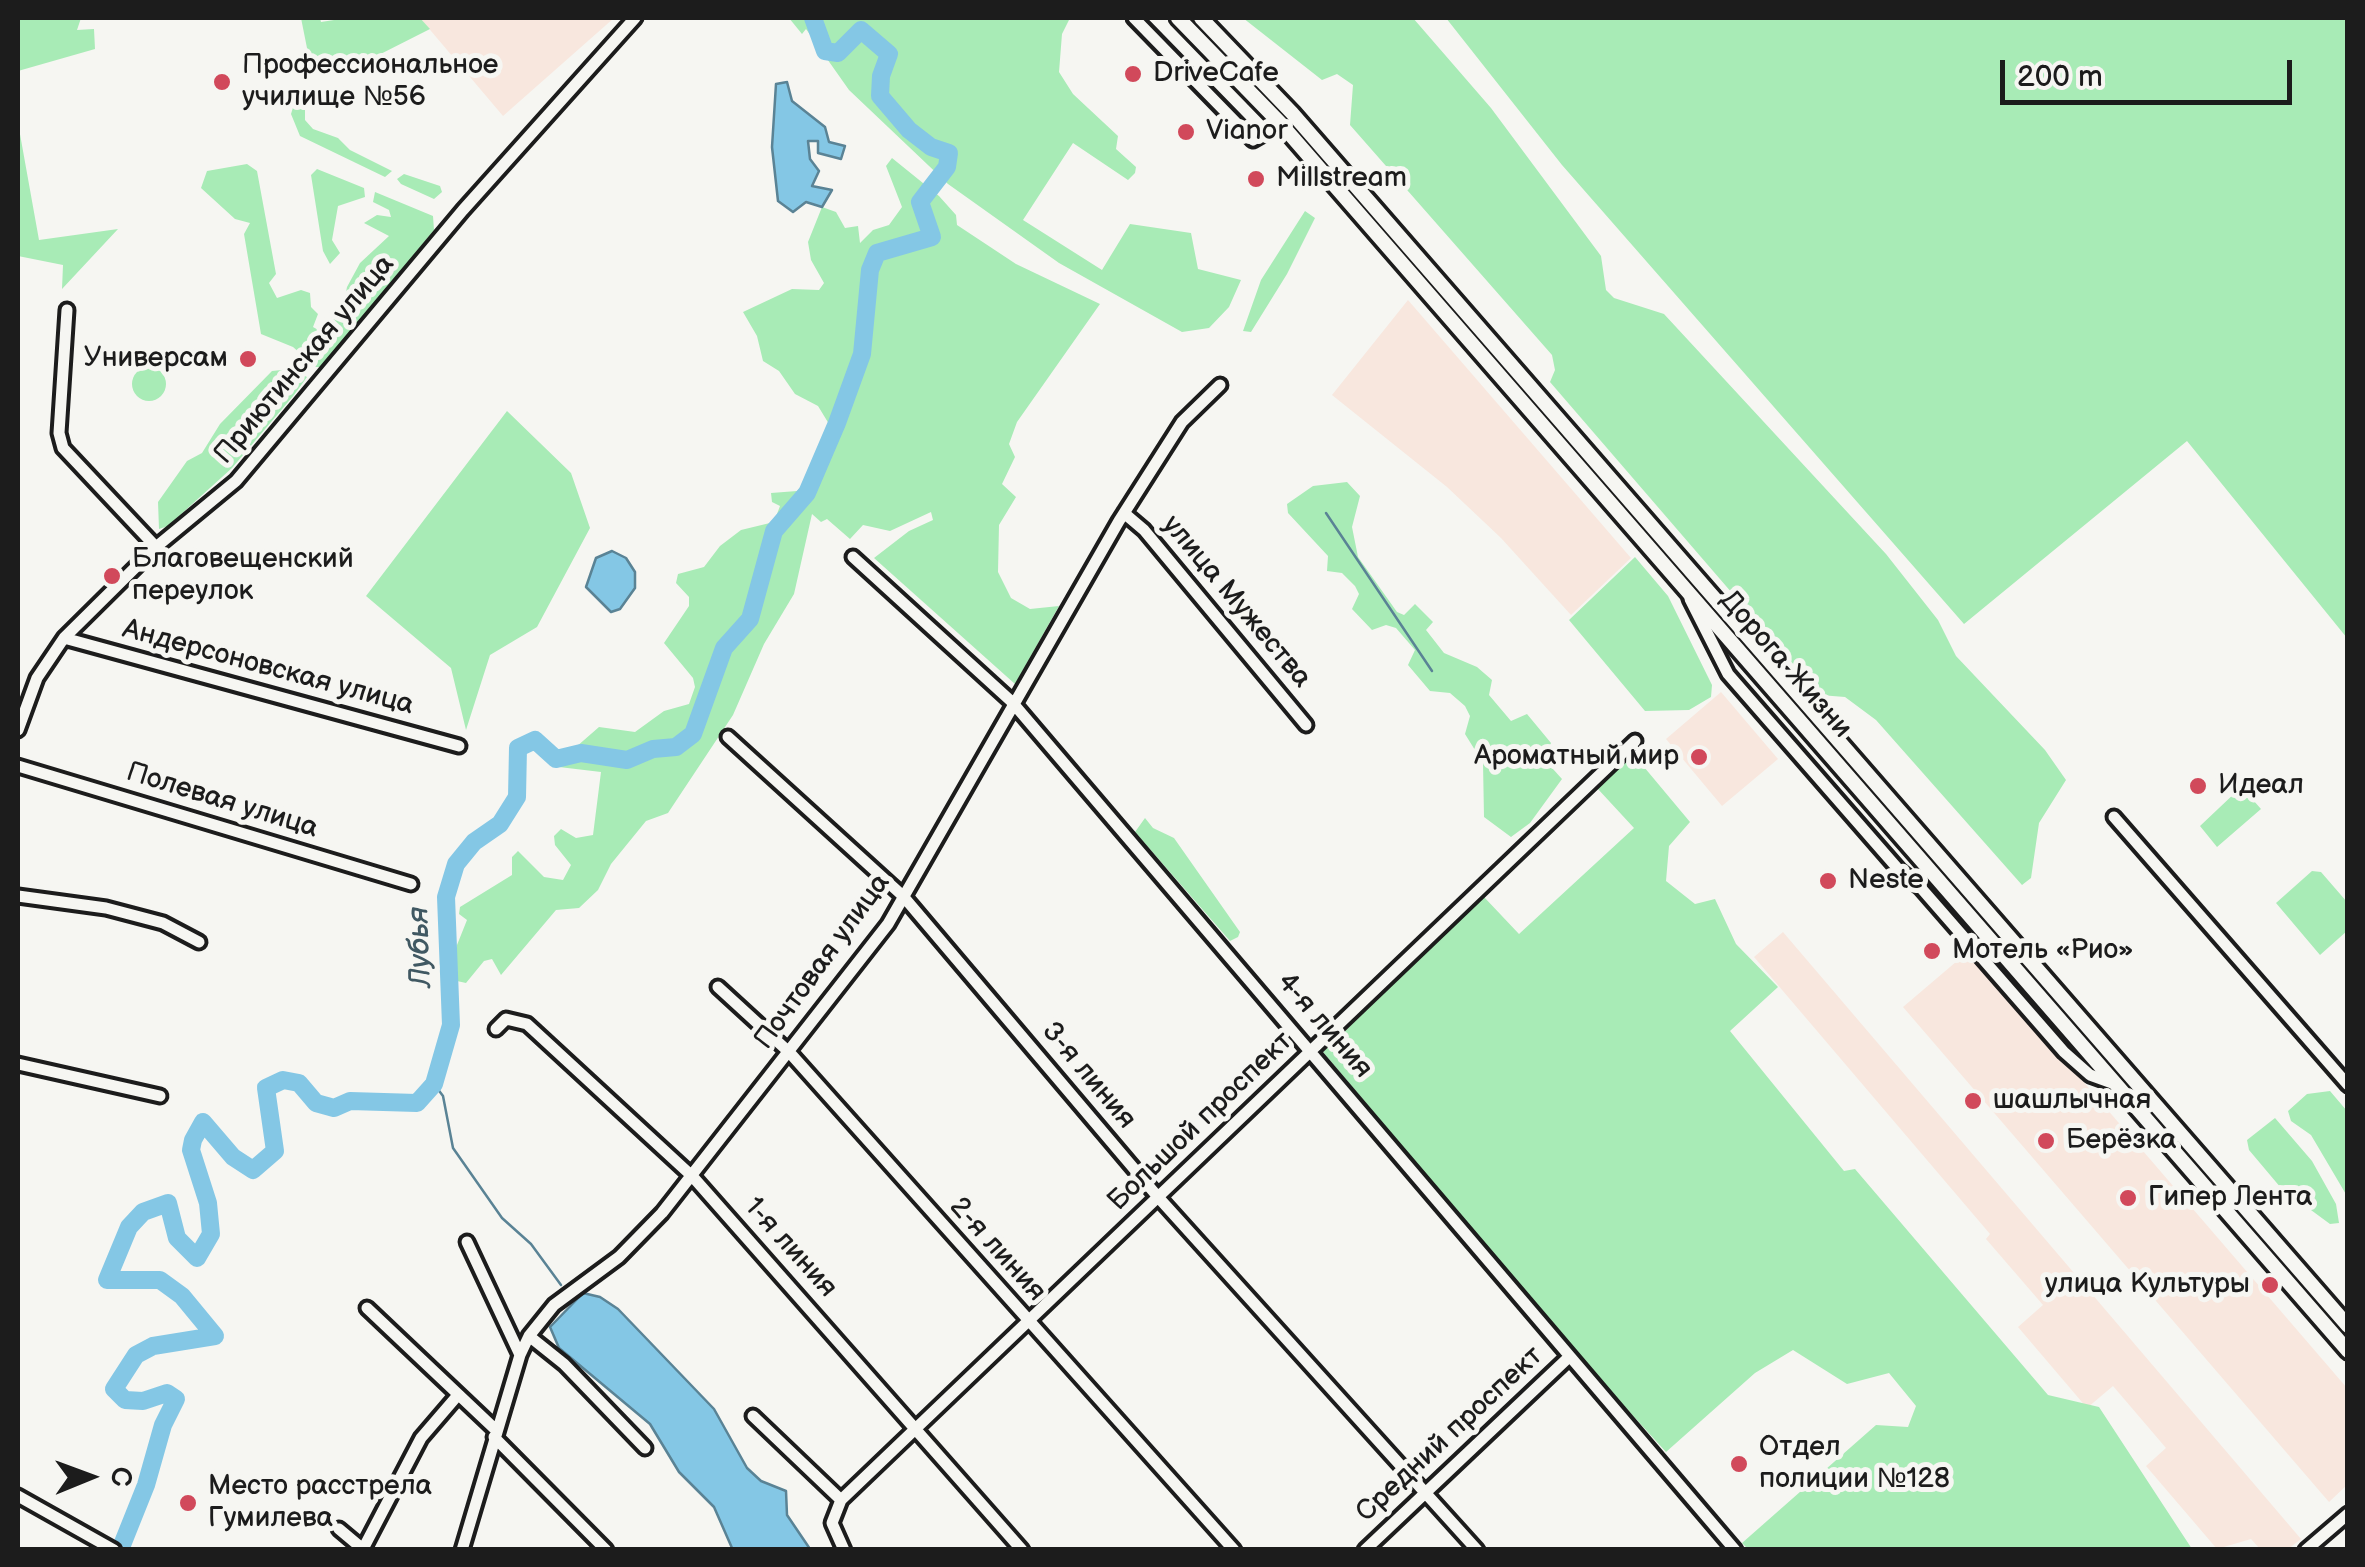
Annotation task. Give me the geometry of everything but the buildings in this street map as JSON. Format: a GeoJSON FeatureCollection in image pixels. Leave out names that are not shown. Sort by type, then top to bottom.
{"type":"FeatureCollection","features":[{"type":"Feature","properties":{"kind":"main road","name":"Дорога Жизни"},"geometry":{"type":"LineString","coordinates":[[1178,18],[1281,124],[2348,1351]]}},
{"type":"Feature","properties":{"kind":"main road","name":"Дорога Жизни"},"geometry":{"type":"LineString","coordinates":[[1201,18],[1305,128],[2348,1326]]}},
{"type":"Feature","properties":{"kind":"street","name":"Приютинская улица"},"geometry":{"type":"LineString","coordinates":[[18,730],[38,678],[64,638],[156,547],[236,481],[462,210],[635,18]]}},
{"type":"Feature","properties":{"kind":"street"},"geometry":{"type":"LineString","coordinates":[[1134,18],[1253,140],[1281,124]]}},
{"type":"Feature","properties":{"kind":"street"},"geometry":{"type":"LineString","coordinates":[[67,310],[59,433],[63,448],[156,547]]}},
{"type":"Feature","properties":{"kind":"street","name":"Почтовая улица"},"geometry":{"type":"LineString","coordinates":[[462,1550],[529,1336],[554,1306],[642,1236],[693,1177],[888,924],[1012,702],[1124,514],[1182,422],[1220,385]]}},
{"type":"Feature","properties":{"kind":"street","name":"улица Мужества"},"geometry":{"type":"LineString","coordinates":[[1124,514],[1144,530],[1306,725]]}},
{"type":"Feature","properties":{"kind":"street","name":"4-я линия"},"geometry":{"type":"LineString","coordinates":[[852,558],[1012,702],[1312,1049],[1735,1550]]}},
{"type":"Feature","properties":{"kind":"street"},"geometry":{"type":"LineString","coordinates":[[1684,586],[1728,674],[2064,1052],[2090,1075],[2117,1084]]}},
{"type":"Feature","properties":{"kind":"street","name":"Андерсоновская улица"},"geometry":{"type":"LineString","coordinates":[[64,638],[460,746]]}},
{"type":"Feature","properties":{"kind":"street","name":"3-я линия"},"geometry":{"type":"LineString","coordinates":[[728,737],[903,896],[1158,1197],[1477,1550]]}},
{"type":"Feature","properties":{"kind":"street","name":"Большой проспект"},"geometry":{"type":"LineString","coordinates":[[840,1500],[918,1430],[1635,741]]}},
{"type":"Feature","properties":{"kind":"street","name":"Полевая улица"},"geometry":{"type":"LineString","coordinates":[[18,766],[411,884]]}},
{"type":"Feature","properties":{"kind":"street"},"geometry":{"type":"LineString","coordinates":[[2114,816],[2348,1085]]}},
{"type":"Feature","properties":{"kind":"street"},"geometry":{"type":"LineString","coordinates":[[18,896],[106,908],[162,923],[200,942]]}},
{"type":"Feature","properties":{"kind":"street","name":"2-я линия"},"geometry":{"type":"LineString","coordinates":[[718,987],[790,1053],[1234,1550]]}},
{"type":"Feature","properties":{"kind":"street","name":"1-я линия"},"geometry":{"type":"LineString","coordinates":[[496,1029],[506,1019],[527,1024],[693,1177],[1022,1550]]}},
{"type":"Feature","properties":{"kind":"street"},"geometry":{"type":"LineString","coordinates":[[18,1064],[160,1096]]}},
{"type":"Feature","properties":{"kind":"street"},"geometry":{"type":"LineString","coordinates":[[467,1242],[520,1355]]}},
{"type":"Feature","properties":{"kind":"street"},"geometry":{"type":"LineString","coordinates":[[367,1308],[458,1395],[606,1550]]}},
{"type":"Feature","properties":{"kind":"street"},"geometry":{"type":"LineString","coordinates":[[529,1336],[564,1364],[645,1448]]}},
{"type":"Feature","properties":{"kind":"street","name":"Средний проспект"},"geometry":{"type":"LineString","coordinates":[[1365,1550],[1569,1357]]}},
{"type":"Feature","properties":{"kind":"street"},"geometry":{"type":"LineString","coordinates":[[339,1529],[363,1549],[421,1438],[458,1395]]}},
{"type":"Feature","properties":{"kind":"street"},"geometry":{"type":"LineString","coordinates":[[754,1416],[840,1500],[832,1523],[844,1550]]}},
{"type":"Feature","properties":{"kind":"street"},"geometry":{"type":"LineString","coordinates":[[18,1496],[114,1550]]}},
{"type":"Feature","properties":{"kind":"street"},"geometry":{"type":"LineString","coordinates":[[2306,1550],[2348,1514]]}},
{"type":"Feature","properties":{"kind":"shaded area"},"geometry":{"type":"Polygon","coordinates":[[[420,18],[614,18],[503,116],[420,18]]]}},
{"type":"Feature","properties":{"kind":"shaded area"},"geometry":{"type":"Polygon","coordinates":[[[1408,300],[1631,558],[1571,615],[1501,538],[1447,487],[1332,395],[1408,300]]]}},
{"type":"Feature","properties":{"kind":"shaded area"},"geometry":{"type":"Polygon","coordinates":[[[1721,692],[1778,759],[1722,806],[1666,739],[1721,692]]]}},
{"type":"Feature","properties":{"kind":"shaded area"},"geometry":{"type":"Polygon","coordinates":[[[1783,932],[2301,1539],[2288,1549],[2260,1549],[2251,1539],[2217,1549],[2146,1466],[2166,1448],[2113,1386],[2087,1408],[2018,1327],[2043,1305],[1986,1239],[1990,1234],[1754,957],[1783,932]]]}},
{"type":"Feature","properties":{"kind":"shaded area"},"geometry":{"type":"Polygon","coordinates":[[[1970,950],[2347,1388],[2347,1485],[2329,1502],[1903,1007],[1970,950]]]}},
{"type":"Feature","properties":{"kind":"green space"},"geometry":{"type":"Polygon","coordinates":[[[18,18],[81,18],[77,30],[94,29],[95,49],[18,71],[18,18]]]}},
{"type":"Feature","properties":{"kind":"green space"},"geometry":{"type":"Polygon","coordinates":[[[301,18],[320,18],[321,22],[420,18],[430,29],[345,72],[312,73],[301,18]]]}},
{"type":"Feature","properties":{"kind":"green space"},"geometry":{"type":"Polygon","coordinates":[[[789,18],[1070,18],[1062,34],[1059,72],[1073,94],[1118,136],[1116,149],[1136,167],[1135,173],[1128,180],[1073,143],[1023,220],[1102,270],[1130,224],[1191,233],[1198,269],[1241,280],[1229,307],[1209,328],[1182,332],[1059,263],[948,184],[849,90],[806,29],[802,34],[789,18]]]}},
{"type":"Feature","properties":{"kind":"green space"},"geometry":{"type":"Polygon","coordinates":[[[1243,18],[1413,18],[1491,108],[1601,256],[1606,290],[1614,298],[1664,314],[1886,554],[1938,620],[1956,656],[2045,750],[2066,780],[2039,823],[2031,878],[2022,885],[1876,720],[1845,697],[1820,695],[1550,382],[1555,370],[1552,355],[1350,125],[1353,85],[1337,74],[1322,80],[1243,18]]]}},
{"type":"Feature","properties":{"kind":"green space"},"geometry":{"type":"Polygon","coordinates":[[[1446,18],[2347,18],[2347,638],[2187,441],[1964,624],[1562,165],[1446,18]]]}},
{"type":"Feature","properties":{"kind":"green space"},"geometry":{"type":"Polygon","coordinates":[[[295,101],[305,107],[305,120],[313,129],[338,138],[350,150],[392,171],[385,177],[300,136],[291,114],[295,101]]]}},
{"type":"Feature","properties":{"kind":"green space"},"geometry":{"type":"Polygon","coordinates":[[[18,123],[39,240],[118,229],[62,289],[63,265],[18,256],[18,123]]]}},
{"type":"Feature","properties":{"kind":"green space"},"geometry":{"type":"Polygon","coordinates":[[[892,158],[939,196],[956,215],[957,225],[1016,264],[1100,304],[1017,422],[1009,444],[1015,457],[1002,484],[1016,497],[999,525],[998,572],[1011,598],[1030,609],[1059,606],[1015,684],[874,558],[909,531],[933,520],[931,512],[890,531],[863,525],[850,539],[827,519],[821,522],[812,514],[794,594],[764,644],[733,715],[668,813],[646,821],[611,864],[598,890],[579,908],[556,910],[501,975],[492,959],[484,961],[466,983],[457,981],[457,945],[467,920],[459,914],[460,907],[512,875],[512,857],[518,851],[544,877],[563,880],[571,865],[555,845],[554,836],[561,829],[576,838],[593,835],[601,772],[559,767],[546,755],[551,750],[568,754],[599,727],[635,732],[664,711],[689,704],[695,687],[693,678],[664,643],[689,606],[689,597],[676,583],[678,574],[704,567],[720,546],[741,530],[774,522],[780,506],[772,502],[771,493],[797,491],[808,478],[829,424],[818,406],[795,394],[779,371],[763,361],[757,336],[743,312],[792,289],[819,290],[824,283],[811,260],[808,242],[822,207],[836,212],[845,228],[858,226],[860,243],[873,230],[889,225],[902,207],[886,166],[892,158]]]}},
{"type":"Feature","properties":{"kind":"green space"},"geometry":{"type":"Polygon","coordinates":[[[247,164],[257,171],[276,274],[269,283],[277,298],[301,290],[310,293],[311,307],[318,314],[313,327],[320,331],[325,321],[341,317],[347,287],[360,263],[389,236],[364,223],[377,215],[391,217],[389,210],[373,202],[375,192],[433,216],[434,230],[323,367],[316,367],[293,347],[261,334],[244,234],[250,223],[235,219],[201,188],[207,171],[247,164]]]}},
{"type":"Feature","properties":{"kind":"green space"},"geometry":{"type":"Polygon","coordinates":[[[317,169],[364,188],[365,197],[338,206],[332,240],[340,253],[330,264],[323,251],[311,175],[317,169]]]}},
{"type":"Feature","properties":{"kind":"green space"},"geometry":{"type":"Polygon","coordinates":[[[404,174],[440,186],[442,192],[434,199],[401,184],[397,179],[404,174]]]}},
{"type":"Feature","properties":{"kind":"green space"},"geometry":{"type":"Polygon","coordinates":[[[1305,211],[1315,218],[1287,274],[1251,332],[1243,331],[1261,280],[1305,211]]]}},
{"type":"Feature","properties":{"kind":"green space"},"geometry":{"type":"Polygon","coordinates":[[[149,367],[161,372],[166,384],[161,396],[149,401],[137,396],[132,384],[137,372],[149,367]]]}},
{"type":"Feature","properties":{"kind":"green space"},"geometry":{"type":"Polygon","coordinates":[[[291,369],[307,377],[294,395],[232,468],[168,526],[159,529],[158,502],[187,461],[202,453],[220,424],[272,371],[291,369]]]}},
{"type":"Feature","properties":{"kind":"green space"},"geometry":{"type":"Polygon","coordinates":[[[507,411],[571,473],[590,528],[537,627],[490,655],[466,730],[451,668],[366,596],[507,411]]]}},
{"type":"Feature","properties":{"kind":"green space"},"geometry":{"type":"Polygon","coordinates":[[[1347,482],[1360,496],[1352,527],[1358,557],[1397,612],[1404,615],[1415,604],[1433,622],[1426,630],[1444,653],[1477,667],[1492,680],[1489,695],[1511,721],[1527,714],[1551,743],[1544,759],[1562,779],[1530,823],[1511,837],[1484,817],[1483,763],[1465,734],[1470,716],[1465,706],[1450,693],[1430,691],[1408,665],[1415,650],[1396,628],[1386,625],[1372,630],[1352,609],[1359,594],[1355,586],[1342,573],[1327,571],[1328,556],[1288,513],[1287,504],[1313,486],[1347,482]]]}},
{"type":"Feature","properties":{"kind":"green space"},"geometry":{"type":"Polygon","coordinates":[[[1635,557],[1668,596],[1712,685],[1711,697],[1689,710],[1645,711],[1569,620],[1635,557]]]}},
{"type":"Feature","properties":{"kind":"green space"},"geometry":{"type":"Polygon","coordinates":[[[1634,755],[1690,822],[1669,846],[1666,881],[1695,904],[1715,899],[1736,944],[1778,987],[1730,1031],[1844,1171],[1855,1169],[2048,1395],[2099,1407],[2192,1549],[1748,1549],[1742,1543],[1876,1425],[1908,1427],[1916,1406],[1889,1373],[1847,1384],[1793,1350],[1755,1373],[1666,1452],[1575,1352],[1323,1052],[1484,897],[1519,934],[1634,828],[1597,788],[1634,755]]]}},
{"type":"Feature","properties":{"kind":"green space"},"geometry":{"type":"Polygon","coordinates":[[[2237,791],[2246,792],[2261,809],[2217,847],[2200,826],[2237,791]]]}},
{"type":"Feature","properties":{"kind":"green space"},"geometry":{"type":"Polygon","coordinates":[[[1145,818],[1153,828],[1174,838],[1240,932],[1238,937],[1230,941],[1135,832],[1145,818]]]}},
{"type":"Feature","properties":{"kind":"green space"},"geometry":{"type":"Polygon","coordinates":[[[2312,871],[2321,872],[2347,902],[2347,931],[2320,955],[2276,903],[2312,871]]]}},
{"type":"Feature","properties":{"kind":"green space"},"geometry":{"type":"Polygon","coordinates":[[[2330,1091],[2347,1111],[2347,1196],[2311,1135],[2291,1121],[2288,1111],[2307,1094],[2330,1091]]]}},
{"type":"Feature","properties":{"kind":"green space"},"geometry":{"type":"Polygon","coordinates":[[[2275,1118],[2312,1161],[2336,1204],[2339,1223],[2330,1224],[2281,1188],[2249,1150],[2247,1140],[2275,1118]]]}},
{"type":"Feature","properties":{"kind":"water"},"geometry":{"type":"Polygon","coordinates":[[[787,82],[792,101],[825,127],[829,142],[845,146],[841,159],[818,153],[818,141],[808,141],[810,159],[819,171],[812,186],[832,190],[822,207],[806,202],[793,212],[778,201],[772,147],[776,84],[787,82]]]}},
{"type":"Feature","properties":{"kind":"water"},"geometry":{"type":"Polygon","coordinates":[[[612,551],[626,558],[635,572],[635,588],[620,609],[611,612],[586,587],[596,558],[612,551]]]}},
{"type":"Feature","properties":{"kind":"water"},"geometry":{"type":"Polygon","coordinates":[[[583,1293],[600,1297],[618,1309],[714,1409],[747,1468],[761,1481],[786,1491],[787,1515],[810,1549],[732,1548],[714,1507],[679,1472],[650,1424],[559,1348],[550,1327],[583,1293]]]}},
{"type":"Feature","properties":{"kind":"waterway","name":"Лубья"},"geometry":{"type":"LineString","coordinates":[[120,1550],[146,1485],[163,1425],[176,1399],[167,1393],[143,1401],[125,1400],[114,1389],[136,1355],[153,1346],[215,1336],[182,1296],[160,1280],[107,1280],[129,1227],[143,1212],[168,1203],[177,1238],[197,1258],[211,1234],[208,1203],[191,1150],[193,1140],[203,1122],[233,1157],[253,1170],[275,1151],[266,1088],[283,1080],[299,1083],[316,1103],[334,1108],[350,1101],[417,1103],[434,1084],[451,1025],[446,897],[456,864],[474,842],[500,824],[517,797],[518,748],[535,740],[556,759],[581,753],[627,760],[653,749],[676,747],[693,734],[724,648],[750,619],[774,531],[807,493],[837,423],[862,354],[870,270],[877,253],[932,237],[920,202],[947,167],[949,153],[931,147],[909,130],[880,96],[881,76],[889,54],[861,30],[838,53],[825,51],[813,18]]}},
{"type":"Feature","properties":{"kind":"waterway"},"geometry":{"type":"LineString","coordinates":[[1326,513],[1432,671]]}},
{"type":"Feature","properties":{"kind":"waterway"},"geometry":{"type":"LineString","coordinates":[[434,1084],[443,1096],[453,1148],[502,1218],[531,1244],[561,1285]]}},
{"type":"Feature","properties":{"kind":"place","name":"DriveCafe"},"geometry":{"type":"Point","coordinates":[1133,74]}},
{"type":"Feature","properties":{"kind":"place","name":"Профессиональное училище №56"},"geometry":{"type":"Point","coordinates":[222,82]}},
{"type":"Feature","properties":{"kind":"place","name":"Vianor"},"geometry":{"type":"Point","coordinates":[1186,132]}},
{"type":"Feature","properties":{"kind":"place","name":"Millstream"},"geometry":{"type":"Point","coordinates":[1256,179]}},
{"type":"Feature","properties":{"kind":"place","name":"Универсам"},"geometry":{"type":"Point","coordinates":[248,359]}},
{"type":"Feature","properties":{"kind":"place","name":"Благовещенский переулок"},"geometry":{"type":"Point","coordinates":[112,576]}},
{"type":"Feature","properties":{"kind":"place","name":"Ароматный мир"},"geometry":{"type":"Point","coordinates":[1699,757]}},
{"type":"Feature","properties":{"kind":"place","name":"Идеал"},"geometry":{"type":"Point","coordinates":[2198,786]}},
{"type":"Feature","properties":{"kind":"place","name":"Neste"},"geometry":{"type":"Point","coordinates":[1828,881]}},
{"type":"Feature","properties":{"kind":"place","name":"Мотель «Рио»"},"geometry":{"type":"Point","coordinates":[1932,951]}},
{"type":"Feature","properties":{"kind":"place","name":"шашлычная"},"geometry":{"type":"Point","coordinates":[1973,1101]}},
{"type":"Feature","properties":{"kind":"place","name":"Берёзка"},"geometry":{"type":"Point","coordinates":[2046,1141]}},
{"type":"Feature","properties":{"kind":"place","name":"Гипер Лента"},"geometry":{"type":"Point","coordinates":[2128,1198]}},
{"type":"Feature","properties":{"kind":"place","name":"улица Культуры"},"geometry":{"type":"Point","coordinates":[2270,1285]}},
{"type":"Feature","properties":{"kind":"place","name":"Отдел полиции №128"},"geometry":{"type":"Point","coordinates":[1739,1464]}},
{"type":"Feature","properties":{"kind":"place","name":"Место расстрела Гумилева"},"geometry":{"type":"Point","coordinates":[188,1503]}}]}
